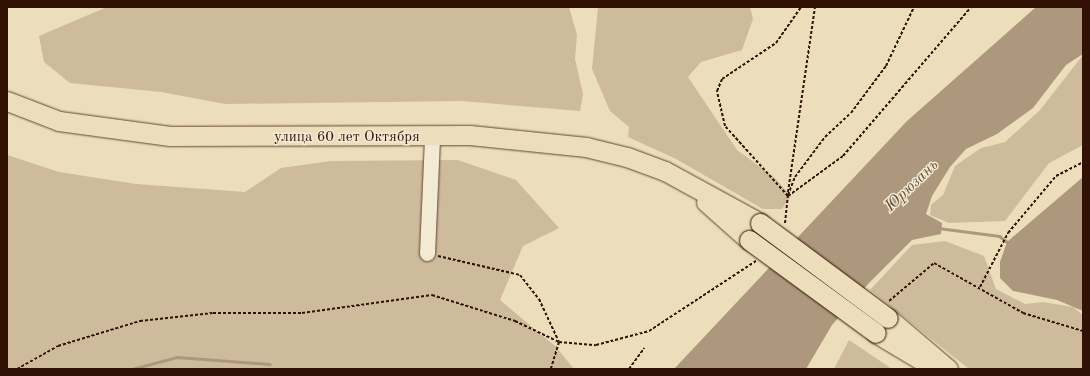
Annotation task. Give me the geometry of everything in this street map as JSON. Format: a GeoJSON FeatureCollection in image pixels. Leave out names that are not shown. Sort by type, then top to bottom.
{"type":"FeatureCollection","features":[{"type":"Feature","properties":{"kind":"main road","name":"улица 60 лет Октября"},"geometry":{"type":"LineString","coordinates":[[7,101],[59,121],[170,136],[432,138],[515,137],[586,147],[644,162],[684,182]]}},
{"type":"Feature","properties":{"kind":"main road"},"geometry":{"type":"LineString","coordinates":[[684,182],[760,223],[888,318],[948,369]]}},
{"type":"Feature","properties":{"kind":"main road"},"geometry":{"type":"LineString","coordinates":[[684,182],[749,240],[876,333],[935,369]]}},
{"type":"Feature","properties":{"kind":"street"},"geometry":{"type":"LineString","coordinates":[[427,253],[432,138]]}},
{"type":"Feature","properties":{"kind":"path"},"geometry":{"type":"LineString","coordinates":[[788,196],[726,126],[717,91],[722,80],[776,43],[801,7]]}},
{"type":"Feature","properties":{"kind":"path"},"geometry":{"type":"LineString","coordinates":[[785,225],[815,7]]}},
{"type":"Feature","properties":{"kind":"path"},"geometry":{"type":"LineString","coordinates":[[788,196],[795,177],[825,137],[852,113],[886,66],[914,7]]}},
{"type":"Feature","properties":{"kind":"path"},"geometry":{"type":"LineString","coordinates":[[788,196],[843,156],[972,7]]}},
{"type":"Feature","properties":{"kind":"path"},"geometry":{"type":"LineString","coordinates":[[980,287],[998,245],[1008,232],[1056,176],[1083,162]]}},
{"type":"Feature","properties":{"kind":"path"},"geometry":{"type":"LineString","coordinates":[[427,253],[520,275],[539,299],[559,342],[551,369]]}},
{"type":"Feature","properties":{"kind":"path"},"geometry":{"type":"LineString","coordinates":[[16,369],[58,346],[140,321],[213,313],[302,313],[432,295],[515,321],[559,342],[596,345],[649,331],[758,259]]}},
{"type":"Feature","properties":{"kind":"path"},"geometry":{"type":"LineString","coordinates":[[888,318],[889,299],[934,263],[980,287],[1023,313],[1083,331]]}},
{"type":"Feature","properties":{"kind":"path"},"geometry":{"type":"LineString","coordinates":[[629,369],[644,348]]}},
{"type":"Feature","properties":{"kind":"shaded area"},"geometry":{"type":"Polygon","coordinates":[[[107,7],[569,7],[577,35],[575,59],[583,94],[580,111],[461,101],[225,104],[161,92],[70,83],[44,62],[39,36],[107,7]]]}},
{"type":"Feature","properties":{"kind":"shaded area"},"geometry":{"type":"Polygon","coordinates":[[[598,7],[750,7],[753,19],[742,50],[701,62],[688,77],[737,150],[774,177],[791,196],[782,209],[763,209],[676,159],[628,137],[629,127],[610,111],[592,69],[598,7]]]}},
{"type":"Feature","properties":{"kind":"shaded area"},"geometry":{"type":"Polygon","coordinates":[[[1083,55],[1083,145],[1049,163],[1005,221],[949,223],[930,215],[931,205],[943,195],[955,166],[981,148],[1005,142],[1040,110],[1083,55]]]}},
{"type":"Feature","properties":{"kind":"shaded area"},"geometry":{"type":"Polygon","coordinates":[[[7,155],[59,172],[136,184],[245,192],[281,168],[331,161],[458,160],[516,180],[559,228],[523,246],[500,300],[556,347],[574,369],[7,369],[7,155]]]}},
{"type":"Feature","properties":{"kind":"shaded area"},"geometry":{"type":"Polygon","coordinates":[[[945,241],[984,256],[996,289],[1025,304],[1043,302],[1073,307],[1083,315],[1083,369],[969,369],[870,290],[912,245],[945,241]]]}},
{"type":"Feature","properties":{"kind":"shaded area"},"geometry":{"type":"Polygon","coordinates":[[[849,340],[892,369],[834,369],[849,340]]]}},
{"type":"Feature","properties":{"kind":"water","name":"Юрюзань"},"geometry":{"type":"Polygon","coordinates":[[[1036,7],[1083,7],[1083,54],[1066,65],[1033,108],[997,134],[966,149],[950,167],[932,196],[926,214],[942,223],[941,234],[912,240],[869,283],[832,325],[806,369],[674,369],[907,121],[1036,7]]]}},
{"type":"Feature","properties":{"kind":"water"},"geometry":{"type":"Polygon","coordinates":[[[1083,177],[1083,311],[1057,300],[1013,291],[1000,278],[1000,262],[1007,242],[1083,177]]]}},
{"type":"Feature","properties":{"kind":"waterway"},"geometry":{"type":"LineString","coordinates":[[938,228],[999,236],[1007,242]]}},
{"type":"Feature","properties":{"kind":"waterway"},"geometry":{"type":"LineString","coordinates":[[132,369],[177,357],[270,364]]}}]}
